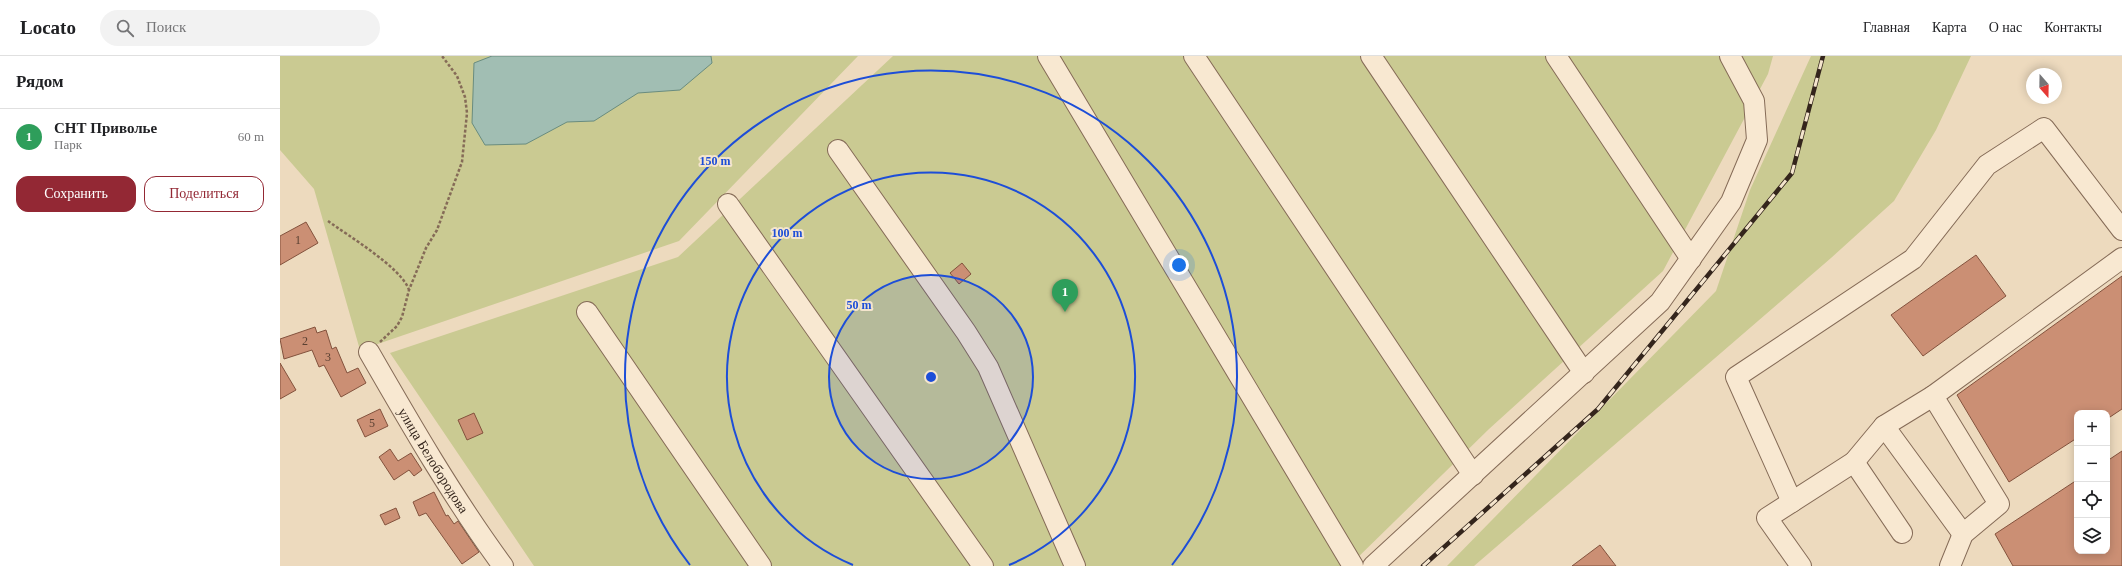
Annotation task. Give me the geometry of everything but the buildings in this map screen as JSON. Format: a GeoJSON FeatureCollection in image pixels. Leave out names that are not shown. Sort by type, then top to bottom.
{"type":"FeatureCollection","features":[{"type":"Feature","properties":{"kind":"street"},"geometry":{"type":"LineString","coordinates":[[1048,56],[1353,566]]}},
{"type":"Feature","properties":{"kind":"street"},"geometry":{"type":"LineString","coordinates":[[1194,56],[1473,475]]}},
{"type":"Feature","properties":{"kind":"street"},"geometry":{"type":"LineString","coordinates":[[1371,56],[1584,373]]}},
{"type":"Feature","properties":{"kind":"street"},"geometry":{"type":"LineString","coordinates":[[1556,56],[1691,259]]}},
{"type":"Feature","properties":{"kind":"street"},"geometry":{"type":"LineString","coordinates":[[1373,566],[1660,302],[1731,202],[1757,140],[1754,101],[1730,56]]}},
{"type":"Feature","properties":{"kind":"street"},"geometry":{"type":"LineString","coordinates":[[1792,502],[1736,377],[1913,259],[1987,164],[2044,128],[2122,230]]}},
{"type":"Feature","properties":{"kind":"street"},"geometry":{"type":"LineString","coordinates":[[838,150],[966,332],[988,367],[1075,566]]}},
{"type":"Feature","properties":{"kind":"street"},"geometry":{"type":"LineString","coordinates":[[728,204],[983,566]]}},
{"type":"Feature","properties":{"kind":"street"},"geometry":{"type":"LineString","coordinates":[[1801,566],[1767,518],[1854,462],[1884,426],[1933,396],[2122,258]]}},
{"type":"Feature","properties":{"kind":"street"},"geometry":{"type":"LineString","coordinates":[[587,312],[761,566]]}},
{"type":"Feature","properties":{"kind":"street","name":"улица Белобородова"},"geometry":{"type":"LineString","coordinates":[[369,352],[428,456],[503,566]]}},
{"type":"Feature","properties":{"kind":"street"},"geometry":{"type":"LineString","coordinates":[[1933,396],[1999,504],[1963,534],[1950,566]]}},
{"type":"Feature","properties":{"kind":"street"},"geometry":{"type":"LineString","coordinates":[[1884,426],[1963,534]]}},
{"type":"Feature","properties":{"kind":"street"},"geometry":{"type":"LineString","coordinates":[[1854,462],[1902,533]]}},
{"type":"Feature","properties":{"kind":"path"},"geometry":{"type":"LineString","coordinates":[[369,352],[400,322],[409,290],[426,248],[438,230],[462,162],[467,113],[465,97],[457,76],[442,56]]}},
{"type":"Feature","properties":{"kind":"path"},"geometry":{"type":"LineString","coordinates":[[328,221],[381,259],[405,280],[409,290]]}},
{"type":"Feature","properties":{"kind":"green space"},"geometry":{"type":"Polygon","coordinates":[[[280,56],[858,56],[679,241],[360,350],[314,189],[280,150],[280,56]]]}},
{"type":"Feature","properties":{"kind":"green space"},"geometry":{"type":"Polygon","coordinates":[[[893,56],[1773,56],[1768,74],[1663,271],[1489,429],[1349,566],[534,566],[390,353],[678,257],[893,56]]]}},
{"type":"Feature","properties":{"kind":"green space"},"geometry":{"type":"Polygon","coordinates":[[[1811,56],[1971,56],[1936,130],[1894,201],[1831,258],[1474,566],[1447,566],[1716,291],[1750,190],[1811,56]]]}},
{"type":"Feature","properties":{"kind":"shaded area"},"geometry":{"type":"Polygon","coordinates":[[[492,56],[711,56],[712,63],[680,90],[638,93],[594,121],[567,122],[526,144],[485,145],[472,123],[474,63],[492,56]]]}},
{"type":"Feature","properties":{"kind":"railway"},"geometry":{"type":"LineString","coordinates":[[1423,566],[1598,409],[1792,173],[1823,56]]}},
{"type":"Feature","properties":{"kind":"place","name":"СНТ Приволье"},"geometry":{"type":"Point","coordinates":[1065,312]}}]}
